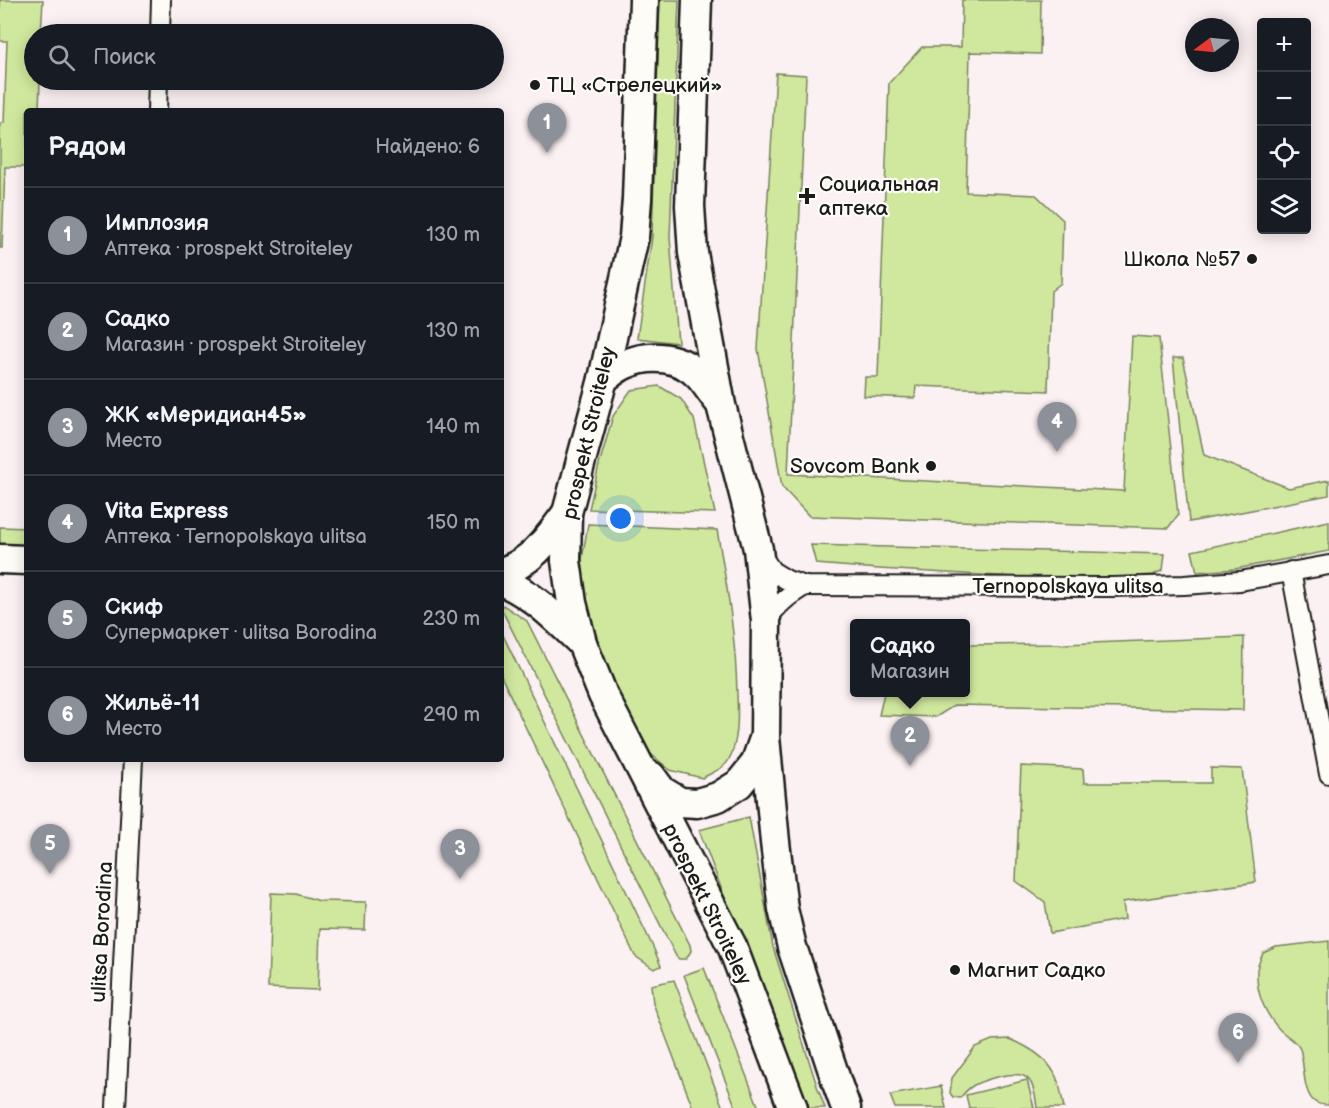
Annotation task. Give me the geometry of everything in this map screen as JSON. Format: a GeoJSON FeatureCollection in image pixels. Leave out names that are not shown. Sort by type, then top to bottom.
{"type":"FeatureCollection","features":[{"type":"Feature","properties":{"kind":"main road","name":"prospekt Stroiteley"},"geometry":{"type":"LineString","coordinates":[[644,0],[634,237],[603,379],[567,513],[566,561],[572,603],[582,643],[603,695],[732,946],[794,1108]]}},
{"type":"Feature","properties":{"kind":"main road"},"geometry":{"type":"LineString","coordinates":[[697,0],[690,206],[693,253],[721,405],[758,549],[766,621],[765,737],[783,909],[792,947],[846,1108]]}},
{"type":"Feature","properties":{"kind":"main road"},"geometry":{"type":"LineString","coordinates":[[603,379],[625,364],[643,358],[662,357],[681,363],[699,375],[721,405]]}},
{"type":"Feature","properties":{"kind":"main road"},"geometry":{"type":"LineString","coordinates":[[504,571],[530,556],[542,545],[567,513]]}},
{"type":"Feature","properties":{"kind":"main road"},"geometry":{"type":"LineString","coordinates":[[0,560],[24,560]]}},
{"type":"Feature","properties":{"kind":"main road"},"geometry":{"type":"LineString","coordinates":[[504,582],[538,603],[582,643]]}},
{"type":"Feature","properties":{"kind":"main road"},"geometry":{"type":"LineString","coordinates":[[634,756],[662,790],[680,802],[697,802],[718,797],[739,784],[755,765],[765,737]]}},
{"type":"Feature","properties":{"kind":"street"},"geometry":{"type":"LineString","coordinates":[[160,24],[161,0]]}},
{"type":"Feature","properties":{"kind":"street"},"geometry":{"type":"LineString","coordinates":[[158,90],[158,108]]}},
{"type":"Feature","properties":{"kind":"street","name":"Ternopolskaya ulitsa"},"geometry":{"type":"LineString","coordinates":[[758,549],[772,571],[806,586],[1143,586],[1240,581],[1329,565]]}},
{"type":"Feature","properties":{"kind":"street"},"geometry":{"type":"LineString","coordinates":[[1291,572],[1329,774]]}},
{"type":"Feature","properties":{"kind":"street"},"geometry":{"type":"LineString","coordinates":[[766,621],[777,606],[806,586]]}},
{"type":"Feature","properties":{"kind":"street","name":"ulitsa Borodina"},"geometry":{"type":"LineString","coordinates":[[116,1108],[133,762]]}},
{"type":"Feature","properties":{"kind":"green space"},"geometry":{"type":"Polygon","coordinates":[[[0,0],[43,0],[42,24],[24,24],[24,90],[40,90],[39,108],[24,108],[24,167],[5,167],[2,248],[0,248],[0,123],[4,123],[7,41],[0,41],[0,0]]]}},
{"type":"Feature","properties":{"kind":"green space"},"geometry":{"type":"Polygon","coordinates":[[[660,0],[679,0],[670,237],[678,343],[637,338],[652,237],[660,0]]]}},
{"type":"Feature","properties":{"kind":"green space"},"geometry":{"type":"Polygon","coordinates":[[[962,0],[1041,0],[1040,54],[970,52],[966,192],[1036,195],[1063,220],[1061,283],[1051,291],[1048,391],[916,386],[915,398],[864,396],[865,377],[878,377],[889,83],[922,47],[961,47],[962,0]]]}},
{"type":"Feature","properties":{"kind":"green space"},"geometry":{"type":"Polygon","coordinates":[[[776,73],[806,75],[788,474],[1124,491],[1132,336],[1159,338],[1178,515],[1168,528],[809,516],[782,487],[758,349],[776,73]]]}},
{"type":"Feature","properties":{"kind":"green space"},"geometry":{"type":"Polygon","coordinates":[[[1173,358],[1183,358],[1204,455],[1289,488],[1329,480],[1329,495],[1189,522],[1173,358]]]}},
{"type":"Feature","properties":{"kind":"green space"},"geometry":{"type":"Polygon","coordinates":[[[659,386],[681,399],[694,419],[715,513],[589,509],[613,416],[631,390],[659,386]]]}},
{"type":"Feature","properties":{"kind":"green space"},"geometry":{"type":"Polygon","coordinates":[[[1329,521],[1329,551],[1235,569],[1197,572],[1192,551],[1329,521]]]}},
{"type":"Feature","properties":{"kind":"green space"},"geometry":{"type":"Polygon","coordinates":[[[588,524],[717,530],[733,632],[737,728],[732,754],[726,764],[702,778],[670,770],[640,745],[611,693],[584,609],[581,565],[588,524]]]}},
{"type":"Feature","properties":{"kind":"green space"},"geometry":{"type":"Polygon","coordinates":[[[0,527],[24,528],[24,547],[0,546],[0,527]]]}},
{"type":"Feature","properties":{"kind":"green space"},"geometry":{"type":"Polygon","coordinates":[[[811,545],[1165,554],[1163,570],[1153,575],[1066,580],[816,564],[811,545]]]}},
{"type":"Feature","properties":{"kind":"green space"},"geometry":{"type":"Polygon","coordinates":[[[504,606],[527,621],[690,945],[691,951],[686,959],[679,959],[504,614],[504,606]]]}},
{"type":"Feature","properties":{"kind":"green space"},"geometry":{"type":"Polygon","coordinates":[[[504,637],[661,966],[654,969],[635,956],[504,682],[504,637]]]}},
{"type":"Feature","properties":{"kind":"green space"},"geometry":{"type":"Polygon","coordinates":[[[1244,637],[1243,710],[955,705],[936,717],[879,715],[883,697],[970,697],[970,645],[1244,637]]]}},
{"type":"Feature","properties":{"kind":"green space"},"geometry":{"type":"Polygon","coordinates":[[[1021,766],[1083,769],[1084,783],[1211,783],[1211,768],[1242,769],[1256,882],[1123,902],[1125,919],[1050,933],[1045,902],[1016,881],[1021,766]]]}},
{"type":"Feature","properties":{"kind":"green space"},"geometry":{"type":"Polygon","coordinates":[[[749,817],[773,947],[825,1108],[805,1108],[699,830],[749,817]]]}},
{"type":"Feature","properties":{"kind":"green space"},"geometry":{"type":"Polygon","coordinates":[[[271,893],[296,894],[320,901],[366,902],[365,930],[320,929],[318,990],[268,988],[271,893]]]}},
{"type":"Feature","properties":{"kind":"green space"},"geometry":{"type":"Polygon","coordinates":[[[1329,941],[1329,1105],[1322,1105],[1311,1098],[1308,1092],[1300,1049],[1280,1030],[1266,1010],[1258,987],[1257,971],[1263,953],[1276,947],[1329,941]]]}},
{"type":"Feature","properties":{"kind":"green space"},"geometry":{"type":"Polygon","coordinates":[[[704,968],[759,1108],[736,1108],[684,975],[704,968]]]}},
{"type":"Feature","properties":{"kind":"green space"},"geometry":{"type":"Polygon","coordinates":[[[674,980],[723,1108],[693,1108],[653,1003],[651,985],[674,980]]]}},
{"type":"Feature","properties":{"kind":"green space"},"geometry":{"type":"Polygon","coordinates":[[[1010,1039],[1031,1050],[1049,1065],[1058,1082],[1064,1108],[1037,1108],[1031,1083],[1025,1077],[1018,1075],[986,1080],[972,1086],[960,1098],[953,1097],[950,1093],[952,1078],[975,1047],[992,1040],[1010,1039]]]}},
{"type":"Feature","properties":{"kind":"green space"},"geometry":{"type":"Polygon","coordinates":[[[1027,1080],[1034,1108],[969,1108],[966,1095],[1027,1080]]]}},
{"type":"Feature","properties":{"kind":"green space"},"geometry":{"type":"Polygon","coordinates":[[[941,1086],[946,1108],[895,1108],[890,1095],[941,1086]]]}},
{"type":"Feature","properties":{"kind":"place","name":"ТЦ «Стрелецкий»"},"geometry":{"type":"Point","coordinates":[535,85]}},
{"type":"Feature","properties":{"kind":"place","name":"Имплозия"},"geometry":{"type":"Point","coordinates":[547,153]}},
{"type":"Feature","properties":{"kind":"place","name":"Социальная аптека"},"geometry":{"type":"Point","coordinates":[807,196]}},
{"type":"Feature","properties":{"kind":"place","name":"Школа №57"},"geometry":{"type":"Point","coordinates":[1252,259]}},
{"type":"Feature","properties":{"kind":"place","name":"Vita Express"},"geometry":{"type":"Point","coordinates":[1057,452]}},
{"type":"Feature","properties":{"kind":"place","name":"Sovcom Bank"},"geometry":{"type":"Point","coordinates":[931,466]}},
{"type":"Feature","properties":{"kind":"place","name":"Садко"},"geometry":{"type":"Point","coordinates":[910,766]}},
{"type":"Feature","properties":{"kind":"place","name":"Скиф"},"geometry":{"type":"Point","coordinates":[50,874]}},
{"type":"Feature","properties":{"kind":"place","name":"ЖК «Меридиан45»"},"geometry":{"type":"Point","coordinates":[460,879]}},
{"type":"Feature","properties":{"kind":"place","name":"Магнит Садко"},"geometry":{"type":"Point","coordinates":[955,970]}},
{"type":"Feature","properties":{"kind":"place","name":"Жильё-11"},"geometry":{"type":"Point","coordinates":[1238,1063]}}]}
